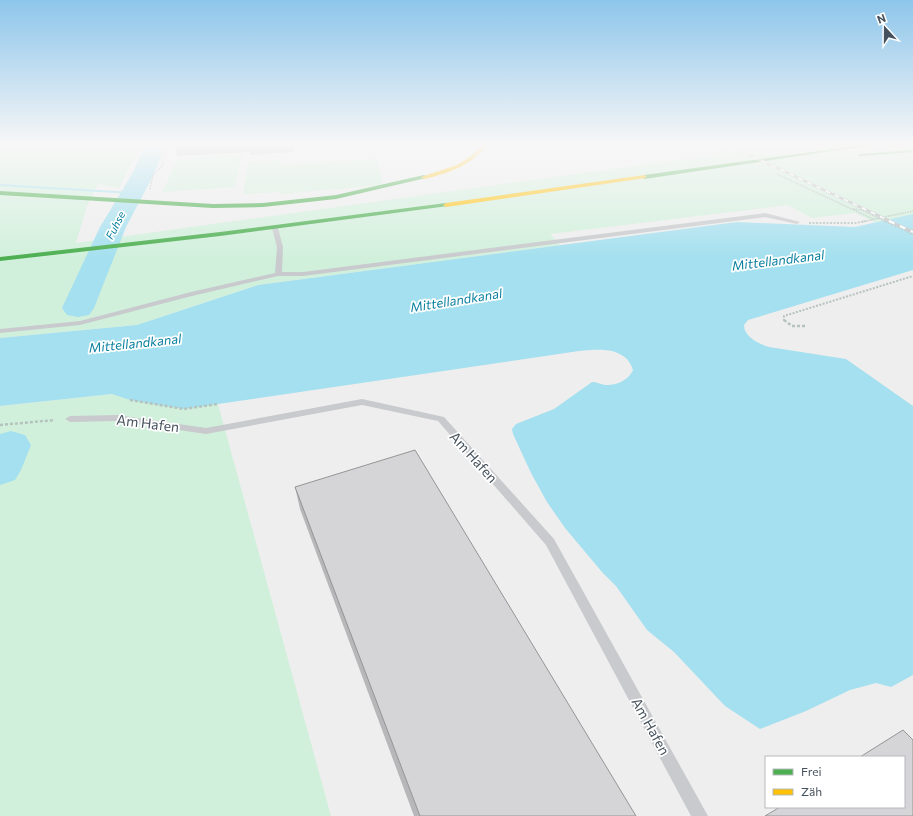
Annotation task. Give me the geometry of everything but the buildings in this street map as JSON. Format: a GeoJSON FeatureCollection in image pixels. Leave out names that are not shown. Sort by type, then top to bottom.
{"type":"FeatureCollection","features":[{"type":"Feature","properties":{"kind":"main road"},"geometry":{"type":"LineString","coordinates":[[0,193],[244,206],[327,200],[405,182]]}},
{"type":"Feature","properties":{"kind":"main road"},"geometry":{"type":"LineString","coordinates":[[0,259],[146,244],[275,228],[603,182]]}},
{"type":"Feature","properties":{"kind":"lane"},"geometry":{"type":"LineString","coordinates":[[0,331],[80,323],[191,294],[278,274],[310,273],[765,215],[797,222]]}},
{"type":"Feature","properties":{"kind":"lane"},"geometry":{"type":"LineString","coordinates":[[275,228],[280,247],[278,274]]}},
{"type":"Feature","properties":{"kind":"lane","name":"Am Hafen"},"geometry":{"type":"LineString","coordinates":[[70,419],[117,418],[206,431],[362,402],[441,419],[550,542],[700,816]]}},
{"type":"Feature","properties":{"kind":"path"},"geometry":{"type":"LineString","coordinates":[[150,182],[149,191],[152,192]]}},
{"type":"Feature","properties":{"kind":"path"},"geometry":{"type":"LineString","coordinates":[[794,182],[873,220]]}},
{"type":"Feature","properties":{"kind":"path"},"geometry":{"type":"LineString","coordinates":[[848,208],[861,210],[913,234]]}},
{"type":"Feature","properties":{"kind":"path"},"geometry":{"type":"LineString","coordinates":[[797,222],[856,223],[913,211]]}},
{"type":"Feature","properties":{"kind":"path"},"geometry":{"type":"LineString","coordinates":[[805,326],[792,326],[784,321],[784,316],[913,276]]}},
{"type":"Feature","properties":{"kind":"path"},"geometry":{"type":"LineString","coordinates":[[130,400],[184,409],[218,404]]}},
{"type":"Feature","properties":{"kind":"path"},"geometry":{"type":"LineString","coordinates":[[0,425],[70,419]]}},
{"type":"Feature","properties":{"kind":"green space"},"geometry":{"type":"Polygon","coordinates":[[[0,182],[122,182],[119,188],[98,184],[87,206],[76,243],[517,182],[913,182],[913,214],[876,223],[855,213],[812,218],[788,205],[550,234],[560,245],[258,285],[137,325],[0,338],[0,182]]]}},
{"type":"Feature","properties":{"kind":"green space"},"geometry":{"type":"Polygon","coordinates":[[[167,182],[236,182],[235,187],[163,192],[167,182]]]}},
{"type":"Feature","properties":{"kind":"green space"},"geometry":{"type":"Polygon","coordinates":[[[245,182],[382,182],[383,185],[279,194],[279,192],[243,194],[245,182]]]}},
{"type":"Feature","properties":{"kind":"green space"},"geometry":{"type":"Polygon","coordinates":[[[112,394],[131,400],[184,409],[218,404],[331,816],[0,816],[0,406],[112,394]]]}},
{"type":"Feature","properties":{"kind":"water","name":"Mittellandkanal"},"geometry":{"type":"Polygon","coordinates":[[[913,214],[913,270],[748,320],[744,325],[746,333],[749,336],[765,346],[846,359],[913,406],[913,675],[891,687],[876,683],[850,690],[806,711],[760,729],[725,706],[674,652],[647,630],[616,586],[602,572],[565,528],[547,502],[531,473],[513,434],[512,429],[516,424],[554,409],[592,382],[609,385],[622,382],[631,374],[633,370],[629,362],[618,353],[603,350],[579,351],[184,409],[130,400],[112,394],[0,406],[0,338],[137,325],[258,285],[737,222],[855,227],[913,214]]]}},
{"type":"Feature","properties":{"kind":"waterway","name":"Fuhse"},"geometry":{"type":"LineString","coordinates":[[78,308],[113,227],[138,182]]}},
{"type":"Feature","properties":{"kind":"waterway"},"geometry":{"type":"LineString","coordinates":[[0,185],[132,193]]}},
{"type":"Feature","properties":{"kind":"waterway","name":"Fuhse"},"geometry":{"type":"LineString","coordinates":[[0,470],[11,445]]}},
{"type":"Feature","properties":{"kind":"railway"},"geometry":{"type":"LineString","coordinates":[[807,182],[892,222]]}},
{"type":"Feature","properties":{"kind":"railway"},"geometry":{"type":"LineString","coordinates":[[889,221],[913,232]]}},
{"type":"Feature","properties":{"kind":"traffic: fast"},"geometry":{"type":"LineString","coordinates":[[0,193],[213,206],[263,205],[336,197],[402,182]]}},
{"type":"Feature","properties":{"kind":"traffic: fast"},"geometry":{"type":"LineString","coordinates":[[0,259],[220,234],[446,205]]}},
{"type":"Feature","properties":{"kind":"traffic: slow"},"geometry":{"type":"LineString","coordinates":[[446,205],[608,182]]}}]}
